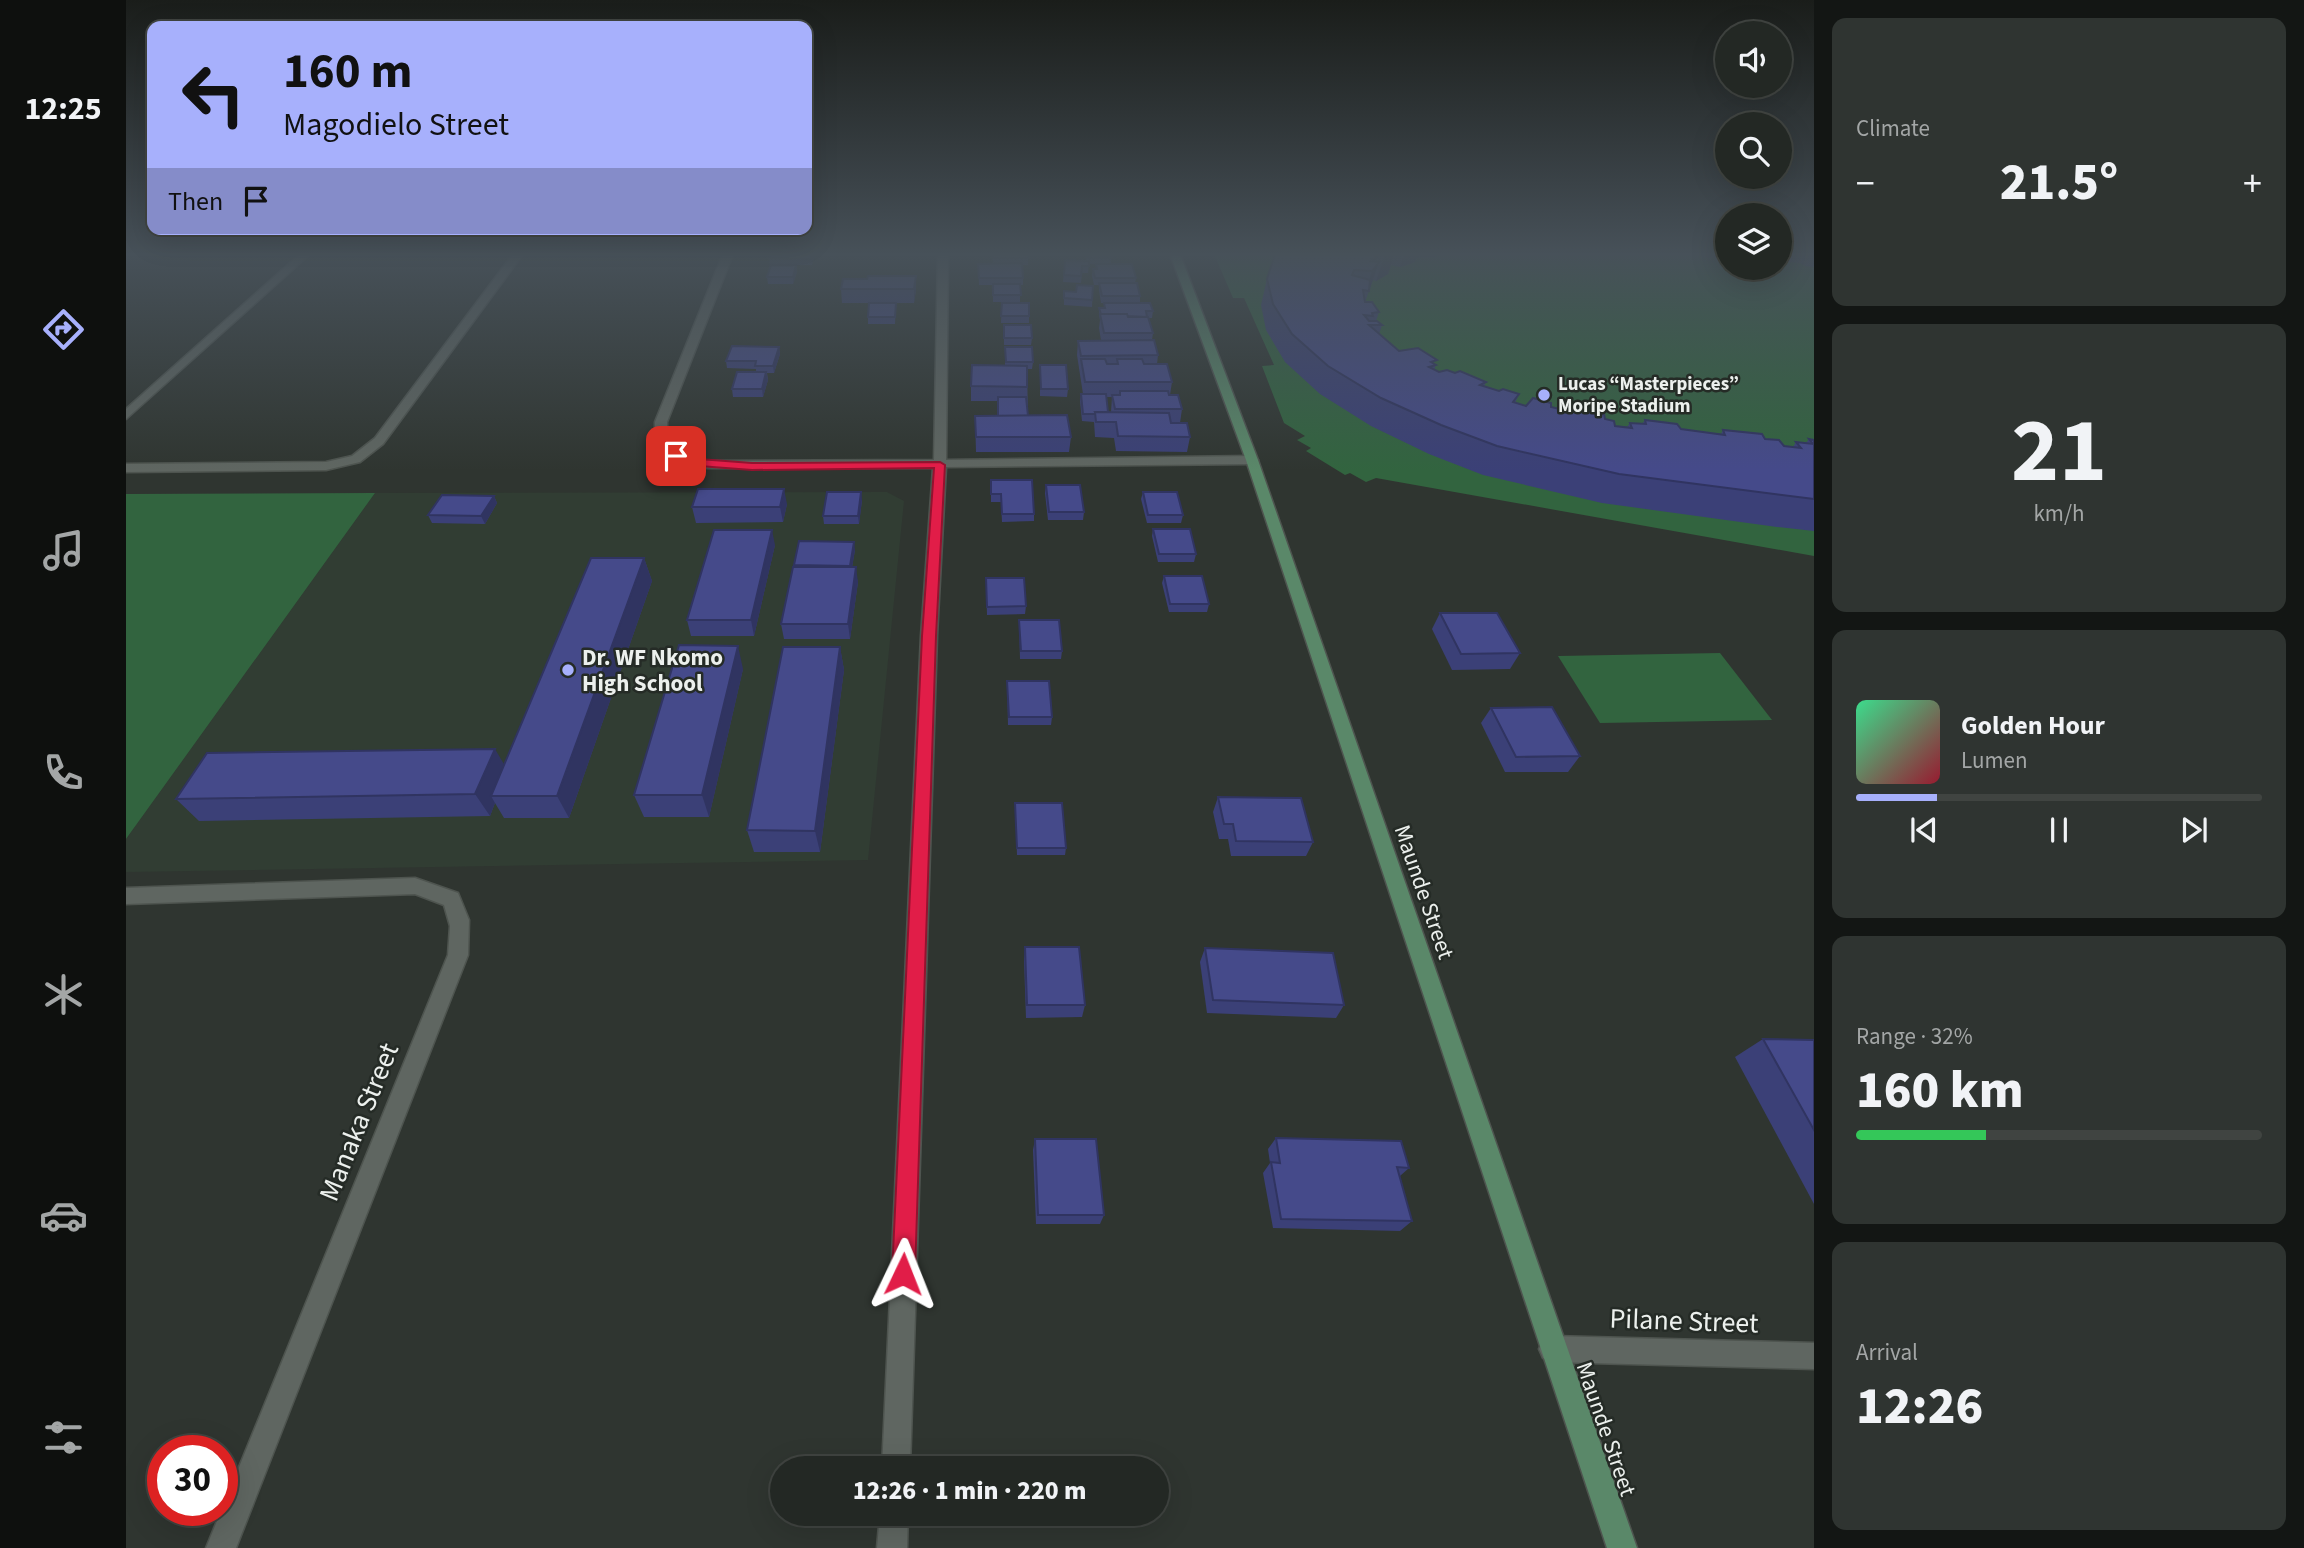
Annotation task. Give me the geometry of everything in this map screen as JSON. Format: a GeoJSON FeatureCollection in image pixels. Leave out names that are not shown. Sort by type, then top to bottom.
{"type":"FeatureCollection","features":[{"type":"Feature","properties":{"kind":"street"},"geometry":{"type":"LineString","coordinates":[[126,415],[225,326]]}},
{"type":"Feature","properties":{"kind":"street"},"geometry":{"type":"LineString","coordinates":[[126,468],[326,466],[356,459],[379,441],[464,326]]}},
{"type":"Feature","properties":{"kind":"street"},"geometry":{"type":"LineString","coordinates":[[699,326],[661,422],[658,436],[664,447],[676,456],[720,466],[1252,460]]}},
{"type":"Feature","properties":{"kind":"street"},"geometry":{"type":"LineString","coordinates":[[896,1456],[929,636],[940,465],[942,326]]}},
{"type":"Feature","properties":{"kind":"street","name":"Maunde Street"},"geometry":{"type":"LineString","coordinates":[[1202,326],[1252,460],[1552,1349],[1622,1548]]}},
{"type":"Feature","properties":{"kind":"street","name":"Manaka Street"},"geometry":{"type":"LineString","coordinates":[[126,896],[415,886],[451,899],[458,913],[462,932],[458,955],[221,1548]]}},
{"type":"Feature","properties":{"kind":"street","name":"Pilane Street"},"geometry":{"type":"LineString","coordinates":[[1552,1349],[1814,1356]]}},
{"type":"Feature","properties":{"kind":"street"},"geometry":{"type":"LineString","coordinates":[[892,1548],[893,1526]]}},
{"type":"Feature","properties":{"kind":"shaded area","name":"Dr. WF Nkomo High School"},"geometry":{"type":"Polygon","coordinates":[[[887,492],[904,501],[868,860],[126,872],[126,839],[375,493],[887,492]]]}},
{"type":"Feature","properties":{"kind":"green space","name":"Lucas “Masterpieces” Moripe Stadium"},"geometry":{"type":"Polygon","coordinates":[[[1257,326],[1814,326],[1814,556],[1376,478],[1366,482],[1350,473],[1345,475],[1306,451],[1311,448],[1297,440],[1305,436],[1284,423],[1262,366],[1274,365],[1257,326]]]}},
{"type":"Feature","properties":{"kind":"green space"},"geometry":{"type":"Polygon","coordinates":[[[375,493],[126,839],[126,494],[375,493]]]}},
{"type":"Feature","properties":{"kind":"green space"},"geometry":{"type":"Polygon","coordinates":[[[1720,653],[1772,720],[1600,723],[1558,656],[1720,653]]]}},
{"type":"Feature","properties":{"kind":"building"},"geometry":{"type":"Polygon","coordinates":[[[1004,326],[1031,326],[1032,338],[1004,338],[1004,326]]]}},
{"type":"Feature","properties":{"kind":"building"},"geometry":{"type":"Polygon","coordinates":[[[1103,326],[1151,326],[1153,333],[1104,333],[1103,326]]]}},
{"type":"Feature","properties":{"kind":"building"},"geometry":{"type":"Polygon","coordinates":[[[1287,326],[1370,326],[1399,351],[1418,348],[1437,360],[1431,362],[1436,365],[1429,367],[1439,372],[1460,371],[1486,382],[1480,385],[1519,394],[1513,402],[1526,406],[1533,398],[1551,403],[1551,407],[1572,412],[1572,409],[1604,414],[1605,419],[1614,421],[1615,426],[1632,428],[1630,423],[1646,424],[1645,420],[1677,424],[1681,429],[1725,435],[1723,430],[1762,434],[1765,439],[1779,440],[1784,446],[1801,448],[1796,442],[1813,444],[1809,439],[1814,440],[1814,499],[1619,474],[1497,446],[1381,398],[1328,366],[1292,334],[1287,326]]]}},
{"type":"Feature","properties":{"kind":"building"},"geometry":{"type":"Polygon","coordinates":[[[1154,340],[1158,355],[1081,356],[1078,341],[1154,340]]]}},
{"type":"Feature","properties":{"kind":"building"},"geometry":{"type":"Polygon","coordinates":[[[732,346],[779,347],[773,366],[755,366],[756,361],[726,361],[732,346]]]}},
{"type":"Feature","properties":{"kind":"building"},"geometry":{"type":"Polygon","coordinates":[[[1005,347],[1032,347],[1033,362],[1006,362],[1005,347]]]}},
{"type":"Feature","properties":{"kind":"building"},"geometry":{"type":"Polygon","coordinates":[[[1081,359],[1105,359],[1107,364],[1118,364],[1117,359],[1142,359],[1144,364],[1167,364],[1172,382],[1085,382],[1081,359]]]}},
{"type":"Feature","properties":{"kind":"building"},"geometry":{"type":"Polygon","coordinates":[[[972,365],[1027,366],[1027,387],[971,386],[972,365]]]}},
{"type":"Feature","properties":{"kind":"building"},"geometry":{"type":"Polygon","coordinates":[[[1040,365],[1066,365],[1068,389],[1041,389],[1040,365]]]}},
{"type":"Feature","properties":{"kind":"building"},"geometry":{"type":"Polygon","coordinates":[[[737,372],[766,372],[762,389],[732,389],[737,372]]]}},
{"type":"Feature","properties":{"kind":"building"},"geometry":{"type":"Polygon","coordinates":[[[1120,391],[1168,391],[1169,395],[1178,395],[1182,409],[1115,409],[1112,395],[1120,395],[1120,391]]]}},
{"type":"Feature","properties":{"kind":"building"},"geometry":{"type":"Polygon","coordinates":[[[1081,394],[1106,394],[1108,412],[1083,414],[1081,394]]]}},
{"type":"Feature","properties":{"kind":"building"},"geometry":{"type":"Polygon","coordinates":[[[998,397],[1026,397],[1028,416],[998,416],[998,397]]]}},
{"type":"Feature","properties":{"kind":"building"},"geometry":{"type":"Polygon","coordinates":[[[1095,412],[1169,413],[1171,423],[1187,423],[1190,437],[1118,436],[1116,422],[1096,422],[1095,412]]]}},
{"type":"Feature","properties":{"kind":"building"},"geometry":{"type":"Polygon","coordinates":[[[1067,415],[1071,437],[976,437],[975,416],[1067,415]]]}},
{"type":"Feature","properties":{"kind":"building"},"geometry":{"type":"Polygon","coordinates":[[[991,480],[1032,480],[1034,514],[1002,514],[1001,494],[991,494],[991,480]]]}},
{"type":"Feature","properties":{"kind":"building"},"geometry":{"type":"Polygon","coordinates":[[[1046,485],[1080,485],[1084,512],[1049,512],[1046,485]]]}},
{"type":"Feature","properties":{"kind":"building"},"geometry":{"type":"Polygon","coordinates":[[[698,489],[784,489],[780,507],[692,507],[698,489]]]}},
{"type":"Feature","properties":{"kind":"building"},"geometry":{"type":"Polygon","coordinates":[[[827,492],[861,492],[858,516],[823,516],[827,492]]]}},
{"type":"Feature","properties":{"kind":"building"},"geometry":{"type":"Polygon","coordinates":[[[1143,492],[1177,492],[1183,515],[1148,515],[1143,492]]]}},
{"type":"Feature","properties":{"kind":"building"},"geometry":{"type":"Polygon","coordinates":[[[442,495],[494,496],[481,516],[428,515],[442,495]]]}},
{"type":"Feature","properties":{"kind":"building"},"geometry":{"type":"Polygon","coordinates":[[[1153,529],[1190,529],[1196,554],[1159,554],[1153,529]]]}},
{"type":"Feature","properties":{"kind":"building"},"geometry":{"type":"Polygon","coordinates":[[[714,530],[772,530],[751,620],[687,620],[714,530]]]}},
{"type":"Feature","properties":{"kind":"building"},"geometry":{"type":"Polygon","coordinates":[[[799,541],[854,542],[850,566],[794,565],[799,541]]]}},
{"type":"Feature","properties":{"kind":"building"},"geometry":{"type":"Polygon","coordinates":[[[591,558],[644,558],[557,796],[491,796],[591,558]]]}},
{"type":"Feature","properties":{"kind":"building"},"geometry":{"type":"Polygon","coordinates":[[[793,567],[856,567],[848,624],[781,624],[793,567]]]}},
{"type":"Feature","properties":{"kind":"building"},"geometry":{"type":"Polygon","coordinates":[[[1164,576],[1202,576],[1209,604],[1170,604],[1164,576]]]}},
{"type":"Feature","properties":{"kind":"building"},"geometry":{"type":"Polygon","coordinates":[[[986,578],[1024,578],[1026,606],[987,607],[986,578]]]}},
{"type":"Feature","properties":{"kind":"building"},"geometry":{"type":"Polygon","coordinates":[[[1440,613],[1497,613],[1520,653],[1461,654],[1440,613]]]}},
{"type":"Feature","properties":{"kind":"building"},"geometry":{"type":"Polygon","coordinates":[[[1019,620],[1059,620],[1062,651],[1021,651],[1019,620]]]}},
{"type":"Feature","properties":{"kind":"building"},"geometry":{"type":"Polygon","coordinates":[[[679,645],[738,646],[702,795],[634,795],[679,645]]]}},
{"type":"Feature","properties":{"kind":"building"},"geometry":{"type":"Polygon","coordinates":[[[783,647],[840,647],[815,831],[747,830],[783,647]]]}},
{"type":"Feature","properties":{"kind":"building"},"geometry":{"type":"Polygon","coordinates":[[[1007,681],[1049,681],[1052,717],[1009,717],[1007,681]]]}},
{"type":"Feature","properties":{"kind":"building"},"geometry":{"type":"Polygon","coordinates":[[[1552,707],[1580,756],[1516,757],[1491,708],[1552,707]]]}},
{"type":"Feature","properties":{"kind":"building"},"geometry":{"type":"Polygon","coordinates":[[[495,749],[475,794],[176,799],[207,753],[495,749]]]}},
{"type":"Feature","properties":{"kind":"building"},"geometry":{"type":"Polygon","coordinates":[[[1218,797],[1301,798],[1313,842],[1236,841],[1233,824],[1224,824],[1218,797]]]}},
{"type":"Feature","properties":{"kind":"building"},"geometry":{"type":"Polygon","coordinates":[[[1015,803],[1062,803],[1066,848],[1017,848],[1015,803]]]}},
{"type":"Feature","properties":{"kind":"building"},"geometry":{"type":"Polygon","coordinates":[[[1025,947],[1079,947],[1085,1005],[1027,1005],[1025,947]]]}},
{"type":"Feature","properties":{"kind":"building"},"geometry":{"type":"Polygon","coordinates":[[[1205,948],[1333,953],[1344,1005],[1213,1000],[1205,948]]]}},
{"type":"Feature","properties":{"kind":"building"},"geometry":{"type":"Polygon","coordinates":[[[1763,1039],[1814,1040],[1814,1130],[1763,1039]]]}},
{"type":"Feature","properties":{"kind":"building"},"geometry":{"type":"Polygon","coordinates":[[[1276,1138],[1401,1141],[1409,1168],[1397,1167],[1412,1221],[1281,1219],[1271,1162],[1280,1163],[1276,1138]]]}},
{"type":"Feature","properties":{"kind":"building"},"geometry":{"type":"Polygon","coordinates":[[[1035,1139],[1096,1139],[1104,1215],[1038,1215],[1035,1139]]]}},
{"type":"Feature","properties":{"kind":"place","name":"Lucas “Masterpieces” Moripe Stadium"},"geometry":{"type":"Point","coordinates":[1544,395]}},
{"type":"Feature","properties":{"kind":"place","name":"Dr. WF Nkomo High School"},"geometry":{"type":"Point","coordinates":[568,670]}},
{"type":"Feature","properties":{"kind":"route"},"geometry":{"type":"LineString","coordinates":[[676,456],[720,466],[940,465],[929,636],[903,1274]]}}]}
